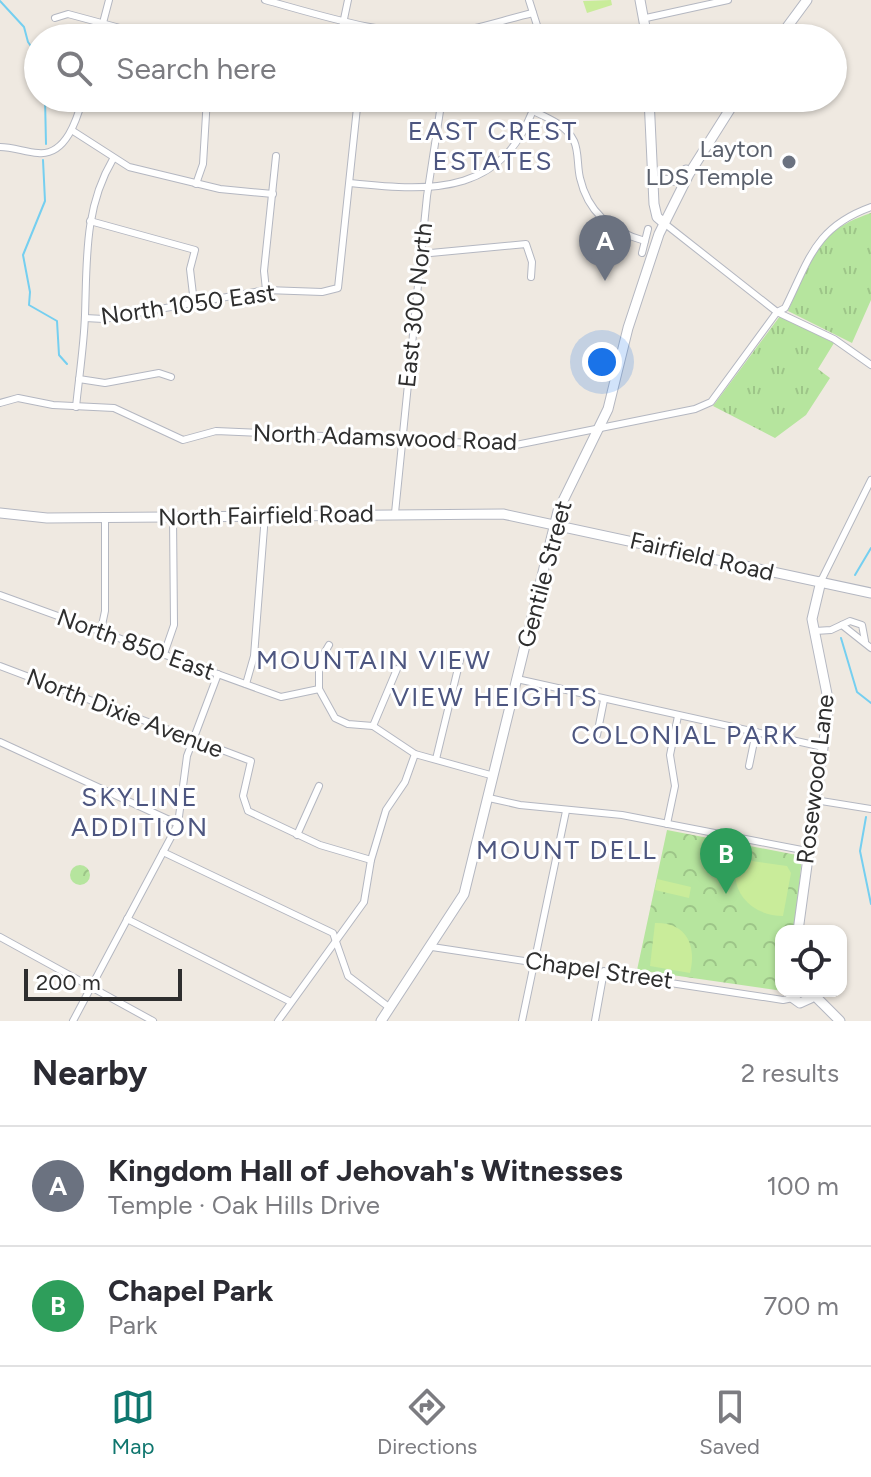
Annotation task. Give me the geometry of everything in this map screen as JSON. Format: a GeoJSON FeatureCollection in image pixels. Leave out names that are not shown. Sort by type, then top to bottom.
{"type":"FeatureCollection","features":[{"type":"Feature","properties":{"kind":"main road"},"geometry":{"type":"LineString","coordinates":[[640,0],[646,24]]}},
{"type":"Feature","properties":{"kind":"main road"},"geometry":{"type":"LineString","coordinates":[[789,24],[807,0]]}},
{"type":"Feature","properties":{"kind":"main road"},"geometry":{"type":"LineString","coordinates":[[650,112],[655,212],[664,223]]}},
{"type":"Feature","properties":{"kind":"main road"},"geometry":{"type":"LineString","coordinates":[[653,181],[680,178],[728,112]]}},
{"type":"Feature","properties":{"kind":"main road","name":"Gentile Street"},"geometry":{"type":"LineString","coordinates":[[381,1021],[464,894],[555,523],[567,489],[601,428],[636,300],[664,223],[708,142]]}},
{"type":"Feature","properties":{"kind":"main road","name":"North Fairfield Road"},"geometry":{"type":"LineString","coordinates":[[0,513],[40,518],[482,512],[533,519]]}},
{"type":"Feature","properties":{"kind":"main road","name":"Fairfield Road"},"geometry":{"type":"LineString","coordinates":[[533,519],[871,593]]}},
{"type":"Feature","properties":{"kind":"main road","name":"Rosewood Lane"},"geometry":{"type":"LineString","coordinates":[[799,925],[829,693],[812,619],[821,581]]}},
{"type":"Feature","properties":{"kind":"main road"},"geometry":{"type":"LineString","coordinates":[[815,997],[827,1004],[840,1021]]}},
{"type":"Feature","properties":{"kind":"street"},"geometry":{"type":"LineString","coordinates":[[55,18],[68,14],[103,24],[109,0]]}},
{"type":"Feature","properties":{"kind":"street"},"geometry":{"type":"LineString","coordinates":[[265,0],[361,24]]}},
{"type":"Feature","properties":{"kind":"street"},"geometry":{"type":"LineString","coordinates":[[343,24],[348,0]]}},
{"type":"Feature","properties":{"kind":"street"},"geometry":{"type":"LineString","coordinates":[[529,0],[537,24]]}},
{"type":"Feature","properties":{"kind":"street"},"geometry":{"type":"LineString","coordinates":[[646,18],[728,0]]}},
{"type":"Feature","properties":{"kind":"street"},"geometry":{"type":"LineString","coordinates":[[491,24],[533,13]]}},
{"type":"Feature","properties":{"kind":"street"},"geometry":{"type":"LineString","coordinates":[[0,147],[42,154],[73,131],[79,112]]}},
{"type":"Feature","properties":{"kind":"street"},"geometry":{"type":"LineString","coordinates":[[196,184],[203,164],[206,112]]}},
{"type":"Feature","properties":{"kind":"street"},"geometry":{"type":"LineString","coordinates":[[357,112],[350,183],[428,189],[464,181],[510,148],[532,112]]}},
{"type":"Feature","properties":{"kind":"street","name":"East 300 North"},"geometry":{"type":"LineString","coordinates":[[395,513],[420,254],[440,112]]}},
{"type":"Feature","properties":{"kind":"street"},"geometry":{"type":"LineString","coordinates":[[535,112],[555,121],[573,140],[584,191],[600,216],[611,228],[645,241]]}},
{"type":"Feature","properties":{"kind":"street"},"geometry":{"type":"LineString","coordinates":[[73,131],[129,167],[196,184],[273,194]]}},
{"type":"Feature","properties":{"kind":"street"},"geometry":{"type":"LineString","coordinates":[[266,290],[264,271],[276,156]]}},
{"type":"Feature","properties":{"kind":"street"},"geometry":{"type":"LineString","coordinates":[[76,407],[85,318],[86,244],[100,182],[113,159]]}},
{"type":"Feature","properties":{"kind":"street","name":"North 1050 East"},"geometry":{"type":"LineString","coordinates":[[85,318],[104,319],[266,290],[322,292],[338,288],[350,183]]}},
{"type":"Feature","properties":{"kind":"street","name":"North Adamswood Road"},"geometry":{"type":"LineString","coordinates":[[0,403],[18,398],[129,412],[183,440],[216,431],[516,445],[601,428],[711,402],[777,312],[785,308],[811,253],[825,233],[846,216],[871,207]]}},
{"type":"Feature","properties":{"kind":"street"},"geometry":{"type":"LineString","coordinates":[[90,221],[195,250],[190,269],[194,303]]}},
{"type":"Feature","properties":{"kind":"street"},"geometry":{"type":"LineString","coordinates":[[664,223],[777,312],[834,339],[871,365]]}},
{"type":"Feature","properties":{"kind":"street"},"geometry":{"type":"LineString","coordinates":[[642,253],[648,229]]}},
{"type":"Feature","properties":{"kind":"street"},"geometry":{"type":"LineString","coordinates":[[420,254],[526,244],[532,262],[531,277]]}},
{"type":"Feature","properties":{"kind":"street"},"geometry":{"type":"LineString","coordinates":[[79,379],[105,383],[159,373],[171,377]]}},
{"type":"Feature","properties":{"kind":"street"},"geometry":{"type":"LineString","coordinates":[[821,581],[867,498],[871,480]]}},
{"type":"Feature","properties":{"kind":"street"},"geometry":{"type":"LineString","coordinates":[[246,684],[254,656],[265,515]]}},
{"type":"Feature","properties":{"kind":"street"},"geometry":{"type":"LineString","coordinates":[[164,654],[174,625],[173,516]]}},
{"type":"Feature","properties":{"kind":"street"},"geometry":{"type":"LineString","coordinates":[[101,630],[105,611],[105,517]]}},
{"type":"Feature","properties":{"kind":"street","name":"North 850 East"},"geometry":{"type":"LineString","coordinates":[[0,595],[281,697],[319,689]]}},
{"type":"Feature","properties":{"kind":"street"},"geometry":{"type":"LineString","coordinates":[[815,631],[842,625],[871,648]]}},
{"type":"Feature","properties":{"kind":"street"},"geometry":{"type":"LineString","coordinates":[[329,645],[319,662],[319,689],[335,718],[348,724],[373,726],[415,754],[494,776]]}},
{"type":"Feature","properties":{"kind":"street"},"geometry":{"type":"LineString","coordinates":[[436,759],[461,656]]}},
{"type":"Feature","properties":{"kind":"street","name":"North Dixie Avenue"},"geometry":{"type":"LineString","coordinates":[[0,666],[251,761],[244,805],[258,819],[297,835]]}},
{"type":"Feature","properties":{"kind":"street"},"geometry":{"type":"LineString","coordinates":[[373,726],[397,669]]}},
{"type":"Feature","properties":{"kind":"street"},"geometry":{"type":"LineString","coordinates":[[73,1021],[178,824],[192,738],[218,674]]}},
{"type":"Feature","properties":{"kind":"street"},"geometry":{"type":"LineString","coordinates":[[517,679],[823,747]]}},
{"type":"Feature","properties":{"kind":"street"},"geometry":{"type":"LineString","coordinates":[[597,735],[604,700]]}},
{"type":"Feature","properties":{"kind":"street"},"geometry":{"type":"LineString","coordinates":[[667,824],[675,786],[670,755],[678,716]]}},
{"type":"Feature","properties":{"kind":"street"},"geometry":{"type":"LineString","coordinates":[[749,766],[756,732]]}},
{"type":"Feature","properties":{"kind":"street"},"geometry":{"type":"LineString","coordinates":[[0,742],[178,824]]}},
{"type":"Feature","properties":{"kind":"street"},"geometry":{"type":"LineString","coordinates":[[278,1021],[364,902],[371,860],[386,810],[405,782],[415,754]]}},
{"type":"Feature","properties":{"kind":"street"},"geometry":{"type":"LineString","coordinates":[[319,786],[297,835],[371,860]]}},
{"type":"Feature","properties":{"kind":"street"},"geometry":{"type":"LineString","coordinates":[[489,798],[566,811],[622,815],[807,851]]}},
{"type":"Feature","properties":{"kind":"street"},"geometry":{"type":"LineString","coordinates":[[815,800],[871,809]]}},
{"type":"Feature","properties":{"kind":"street"},"geometry":{"type":"LineString","coordinates":[[522,1021],[566,811]]}},
{"type":"Feature","properties":{"kind":"street"},"geometry":{"type":"LineString","coordinates":[[163,852],[333,933],[348,976],[390,1008]]}},
{"type":"Feature","properties":{"kind":"street"},"geometry":{"type":"LineString","coordinates":[[127,919],[291,1002]]}},
{"type":"Feature","properties":{"kind":"street"},"geometry":{"type":"LineString","coordinates":[[0,937],[153,1021]]}},
{"type":"Feature","properties":{"kind":"street","name":"Chapel Street"},"geometry":{"type":"LineString","coordinates":[[432,947],[775,994]]}},
{"type":"Feature","properties":{"kind":"street"},"geometry":{"type":"LineString","coordinates":[[595,1021],[604,971]]}},
{"type":"Feature","properties":{"kind":"green space"},"geometry":{"type":"Polygon","coordinates":[[[611,0],[612,5],[587,13],[583,1],[611,0]]]}},
{"type":"Feature","properties":{"kind":"green space"},"geometry":{"type":"Polygon","coordinates":[[[871,213],[871,300],[852,343],[788,311],[809,263],[825,239],[837,229],[871,213]]]}},
{"type":"Feature","properties":{"kind":"green space"},"geometry":{"type":"Polygon","coordinates":[[[780,316],[834,343],[818,369],[830,378],[806,415],[775,438],[713,406],[780,316]]]}},
{"type":"Feature","properties":{"kind":"green space"},"geometry":{"type":"Polygon","coordinates":[[[667,830],[802,856],[796,925],[775,925],[775,990],[637,970],[667,830]]]}},
{"type":"Feature","properties":{"kind":"green space"},"geometry":{"type":"Polygon","coordinates":[[[738,859],[787,866],[791,873],[783,916],[761,911],[744,899],[736,881],[738,859]]]}},
{"type":"Feature","properties":{"kind":"green space"},"geometry":{"type":"Polygon","coordinates":[[[80,865],[87,868],[90,875],[87,882],[80,885],[73,882],[70,875],[73,868],[80,865]]]}},
{"type":"Feature","properties":{"kind":"green space"},"geometry":{"type":"Polygon","coordinates":[[[657,879],[691,887],[689,898],[655,890],[657,879]]]}},
{"type":"Feature","properties":{"kind":"green space"},"geometry":{"type":"Polygon","coordinates":[[[655,923],[675,926],[687,937],[692,953],[690,973],[650,966],[655,923]]]}},
{"type":"Feature","properties":{"kind":"waterway"},"geometry":{"type":"LineString","coordinates":[[0,1],[24,27]]}},
{"type":"Feature","properties":{"kind":"waterway"},"geometry":{"type":"LineString","coordinates":[[45,112],[46,144]]}},
{"type":"Feature","properties":{"kind":"waterway"},"geometry":{"type":"LineString","coordinates":[[43,160],[45,201],[23,255],[30,292],[29,305],[57,321],[59,355],[67,364]]}},
{"type":"Feature","properties":{"kind":"waterway"},"geometry":{"type":"LineString","coordinates":[[855,575],[871,548]]}},
{"type":"Feature","properties":{"kind":"waterway"},"geometry":{"type":"LineString","coordinates":[[841,638],[857,692],[871,703]]}},
{"type":"Feature","properties":{"kind":"waterway"},"geometry":{"type":"LineString","coordinates":[[866,817],[860,851],[871,904]]}},
{"type":"Feature","properties":{"kind":"place","name":"Layton LDS Temple"},"geometry":{"type":"Point","coordinates":[789,162]}},
{"type":"Feature","properties":{"kind":"place","name":"Kingdom Hall of Jehovah's Witnesses"},"geometry":{"type":"Point","coordinates":[605,281]}},
{"type":"Feature","properties":{"kind":"place","name":"Chapel Park"},"geometry":{"type":"Point","coordinates":[726,894]}},
{"type":"Feature","properties":{"kind":"district","name":"EAST CREST ESTATES"},"geometry":{"type":"Point","coordinates":[493,146]}},
{"type":"Feature","properties":{"kind":"district","name":"MOUNTAIN VIEW"},"geometry":{"type":"Point","coordinates":[374,660]}},
{"type":"Feature","properties":{"kind":"district","name":"VIEW HEIGHTS"},"geometry":{"type":"Point","coordinates":[495,697]}},
{"type":"Feature","properties":{"kind":"district","name":"COLONIAL PARK"},"geometry":{"type":"Point","coordinates":[685,735]}},
{"type":"Feature","properties":{"kind":"district","name":"SKYLINE ADDITION"},"geometry":{"type":"Point","coordinates":[140,812]}},
{"type":"Feature","properties":{"kind":"district","name":"MOUNT DELL"},"geometry":{"type":"Point","coordinates":[567,850]}}]}
